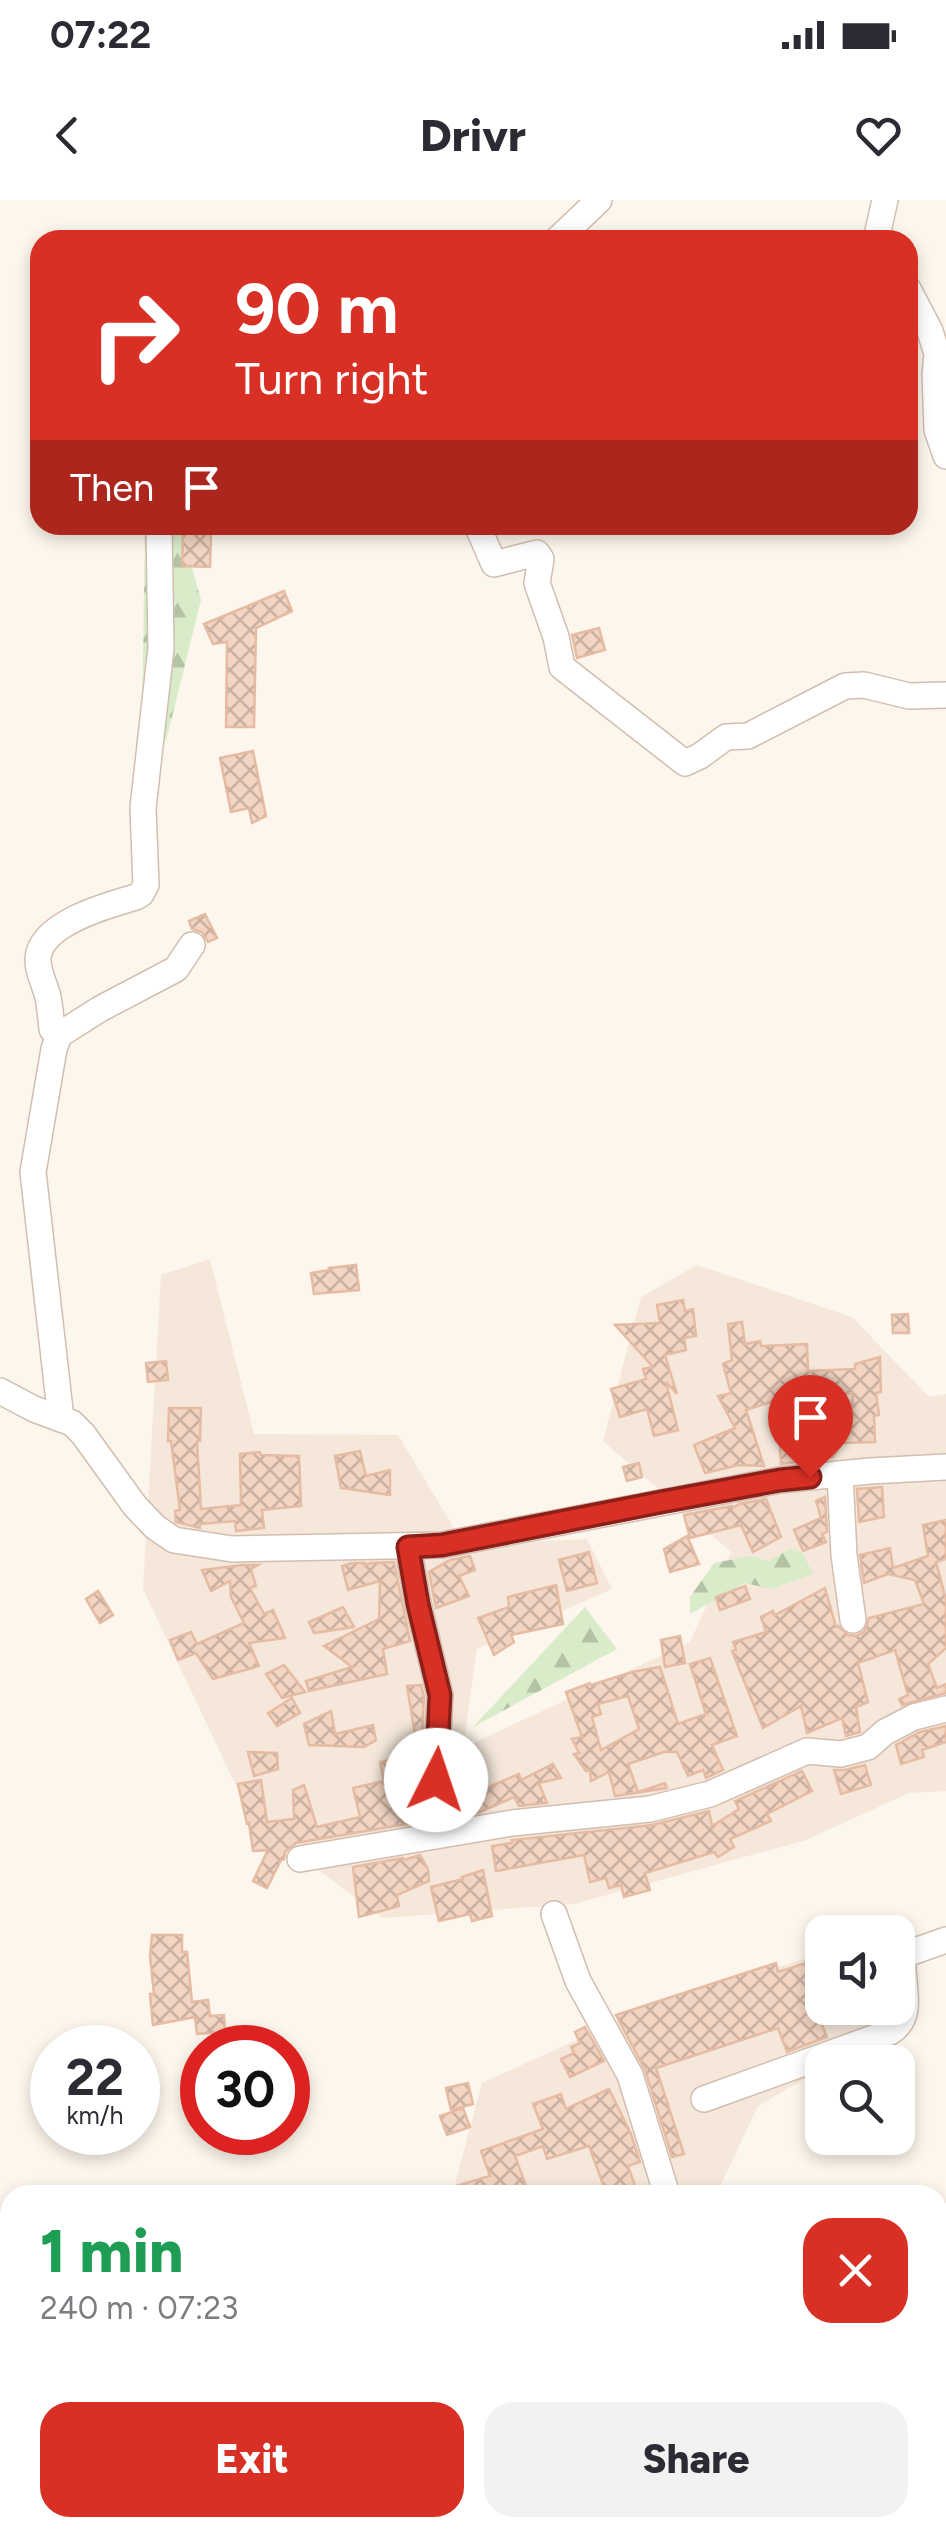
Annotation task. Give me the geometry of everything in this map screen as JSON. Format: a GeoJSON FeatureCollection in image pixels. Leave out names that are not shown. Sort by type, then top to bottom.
{"type":"FeatureCollection","features":[{"type":"Feature","properties":{"kind":"street"},"geometry":{"type":"LineString","coordinates":[[568,230],[600,200]]}},
{"type":"Feature","properties":{"kind":"street"},"geometry":{"type":"LineString","coordinates":[[878,230],[885,200]]}},
{"type":"Feature","properties":{"kind":"street"},"geometry":{"type":"LineString","coordinates":[[918,308],[937,354],[937,430],[946,456]]}},
{"type":"Feature","properties":{"kind":"street"},"geometry":{"type":"LineString","coordinates":[[59,1035],[52,1029],[38,960],[42,946],[56,930],[92,911],[136,897],[146,884],[143,808],[160,648],[159,535]]}},
{"type":"Feature","properties":{"kind":"street"},"geometry":{"type":"LineString","coordinates":[[481,535],[494,564],[536,554],[541,560],[537,583],[562,667],[685,763],[726,738],[748,736],[845,686],[908,696],[946,696]]}},
{"type":"Feature","properties":{"kind":"street"},"geometry":{"type":"LineString","coordinates":[[49,1414],[33,1172],[50,1066],[59,1035],[176,969],[192,945]]}},
{"type":"Feature","properties":{"kind":"street"},"geometry":{"type":"LineString","coordinates":[[0,1391],[72,1423],[135,1506],[174,1540],[232,1549],[442,1545],[780,1480],[946,1468]]}},
{"type":"Feature","properties":{"kind":"street"},"geometry":{"type":"LineString","coordinates":[[840,1474],[844,1555],[853,1620]]}},
{"type":"Feature","properties":{"kind":"street"},"geometry":{"type":"LineString","coordinates":[[408,1547],[440,1695],[436,1780]]}},
{"type":"Feature","properties":{"kind":"street"},"geometry":{"type":"LineString","coordinates":[[300,1860],[512,1823],[650,1808],[710,1794],[807,1751],[842,1754],[868,1747],[885,1732],[914,1717],[946,1710]]}},
{"type":"Feature","properties":{"kind":"street"},"geometry":{"type":"LineString","coordinates":[[554,1914],[578,1981],[630,2075],[664,2185]]}},
{"type":"Feature","properties":{"kind":"street"},"geometry":{"type":"LineString","coordinates":[[704,2099],[890,2032],[904,2020],[906,2009],[903,1959],[909,1953],[946,1940]]}},
{"type":"Feature","properties":{"kind":"shaded area"},"geometry":{"type":"Polygon","coordinates":[[[210,1259],[254,1434],[398,1435],[464,1545],[587,1539],[612,1589],[477,1649],[463,1748],[690,1642],[731,1552],[603,1441],[641,1297],[697,1265],[852,1317],[929,1397],[946,1394],[946,1791],[909,1793],[806,1840],[574,1904],[383,1918],[253,1822],[143,1589],[161,1275],[210,1259]]]}},
{"type":"Feature","properties":{"kind":"shaded area"},"geometry":{"type":"Polygon","coordinates":[[[805,1958],[805,2025],[882,2025],[855,2045],[805,2045],[805,2079],[758,2106],[721,2185],[455,2185],[482,2083],[636,2013],[805,1958]]]}},
{"type":"Feature","properties":{"kind":"green space"},"geometry":{"type":"Polygon","coordinates":[[[145,535],[183,535],[201,600],[166,741],[142,724],[145,535]]]}},
{"type":"Feature","properties":{"kind":"green space"},"geometry":{"type":"Polygon","coordinates":[[[790,1549],[802,1552],[813,1574],[770,1589],[745,1583],[690,1614],[690,1597],[714,1563],[751,1556],[768,1561],[790,1549]]]}},
{"type":"Feature","properties":{"kind":"green space"},"geometry":{"type":"Polygon","coordinates":[[[585,1607],[617,1649],[473,1727],[585,1607]]]}},
{"type":"Feature","properties":{"kind":"building"},"geometry":{"type":"Polygon","coordinates":[[[183,535],[211,535],[210,567],[182,566],[183,535]]]}},
{"type":"Feature","properties":{"kind":"building"},"geometry":{"type":"Polygon","coordinates":[[[284,591],[292,611],[256,628],[254,727],[226,727],[227,642],[213,644],[204,624],[284,591]]]}},
{"type":"Feature","properties":{"kind":"building"},"geometry":{"type":"Polygon","coordinates":[[[599,628],[605,650],[577,658],[572,635],[599,628]]]}},
{"type":"Feature","properties":{"kind":"building"},"geometry":{"type":"Polygon","coordinates":[[[253,751],[266,816],[252,823],[249,808],[231,812],[220,758],[253,751]]]}},
{"type":"Feature","properties":{"kind":"building"},"geometry":{"type":"Polygon","coordinates":[[[205,914],[217,938],[208,942],[202,932],[192,929],[189,921],[205,914]]]}},
{"type":"Feature","properties":{"kind":"building"},"geometry":{"type":"Polygon","coordinates":[[[356,1265],[359,1290],[314,1294],[311,1273],[356,1265]]]}},
{"type":"Feature","properties":{"kind":"building"},"geometry":{"type":"Polygon","coordinates":[[[683,1300],[685,1311],[693,1309],[696,1336],[684,1338],[686,1350],[665,1355],[677,1394],[666,1382],[678,1430],[654,1436],[647,1409],[620,1417],[611,1389],[646,1379],[643,1369],[653,1367],[615,1325],[660,1323],[657,1305],[683,1300]]]}},
{"type":"Feature","properties":{"kind":"building"},"geometry":{"type":"Polygon","coordinates":[[[908,1314],[909,1333],[893,1333],[892,1315],[908,1314]]]}},
{"type":"Feature","properties":{"kind":"building"},"geometry":{"type":"Polygon","coordinates":[[[742,1322],[745,1344],[807,1344],[808,1371],[855,1369],[855,1364],[880,1357],[881,1392],[876,1393],[879,1415],[874,1416],[875,1442],[842,1443],[833,1457],[781,1464],[777,1400],[746,1410],[764,1466],[739,1465],[705,1473],[694,1445],[735,1428],[718,1396],[731,1393],[723,1364],[732,1360],[728,1324],[742,1322]],[[853,1393],[819,1394],[820,1427],[851,1418],[853,1393]]]}},
{"type":"Feature","properties":{"kind":"building"},"geometry":{"type":"Polygon","coordinates":[[[166,1361],[168,1380],[148,1382],[146,1363],[166,1361]]]}},
{"type":"Feature","properties":{"kind":"building"},"geometry":{"type":"Polygon","coordinates":[[[169,1408],[201,1408],[197,1441],[201,1509],[241,1505],[240,1454],[260,1452],[299,1456],[301,1506],[262,1510],[264,1528],[236,1531],[235,1521],[200,1524],[200,1528],[176,1522],[175,1511],[180,1510],[168,1441],[169,1408]]]}},
{"type":"Feature","properties":{"kind":"building"},"geometry":{"type":"Polygon","coordinates":[[[360,1451],[366,1476],[390,1470],[390,1495],[341,1488],[335,1456],[360,1451]]]}},
{"type":"Feature","properties":{"kind":"building"},"geometry":{"type":"Polygon","coordinates":[[[639,1463],[642,1477],[627,1481],[623,1467],[639,1463]]]}},
{"type":"Feature","properties":{"kind":"building"},"geometry":{"type":"Polygon","coordinates":[[[882,1487],[884,1517],[859,1522],[857,1489],[882,1487]]]}},
{"type":"Feature","properties":{"kind":"building"},"geometry":{"type":"Polygon","coordinates":[[[825,1497],[827,1532],[822,1534],[826,1542],[803,1551],[794,1530],[821,1518],[816,1501],[825,1497]]]}},
{"type":"Feature","properties":{"kind":"building"},"geometry":{"type":"Polygon","coordinates":[[[766,1499],[781,1537],[753,1552],[741,1525],[690,1538],[684,1515],[766,1499]]]}},
{"type":"Feature","properties":{"kind":"building"},"geometry":{"type":"Polygon","coordinates":[[[946,1520],[946,1559],[936,1562],[946,1600],[946,1648],[928,1664],[937,1688],[946,1684],[946,1693],[902,1705],[899,1699],[908,1695],[895,1650],[858,1663],[868,1702],[856,1707],[860,1732],[846,1736],[842,1718],[807,1733],[801,1706],[763,1728],[732,1651],[736,1650],[733,1642],[766,1632],[761,1617],[773,1611],[775,1615],[825,1588],[836,1627],[848,1635],[864,1632],[869,1618],[924,1604],[915,1580],[888,1574],[864,1583],[860,1555],[890,1548],[893,1568],[928,1556],[923,1525],[946,1520]]]}},
{"type":"Feature","properties":{"kind":"building"},"geometry":{"type":"Polygon","coordinates":[[[687,1536],[699,1564],[670,1572],[664,1549],[687,1536]]]}},
{"type":"Feature","properties":{"kind":"building"},"geometry":{"type":"Polygon","coordinates":[[[589,1552],[597,1583],[567,1591],[559,1560],[589,1552]]]}},
{"type":"Feature","properties":{"kind":"building"},"geometry":{"type":"Polygon","coordinates":[[[470,1556],[475,1570],[459,1576],[469,1596],[436,1608],[429,1572],[450,1560],[470,1556]]]}},
{"type":"Feature","properties":{"kind":"building"},"geometry":{"type":"Polygon","coordinates":[[[394,1562],[410,1641],[383,1649],[387,1674],[309,1691],[306,1681],[352,1667],[324,1646],[379,1619],[380,1581],[348,1590],[342,1566],[394,1562]]]}},
{"type":"Feature","properties":{"kind":"building"},"geometry":{"type":"Polygon","coordinates":[[[258,1565],[251,1569],[256,1586],[250,1588],[264,1614],[273,1610],[285,1638],[249,1643],[259,1666],[213,1679],[196,1653],[178,1660],[170,1640],[191,1632],[197,1644],[244,1623],[231,1597],[230,1581],[211,1591],[202,1570],[258,1565]]]}},
{"type":"Feature","properties":{"kind":"building"},"geometry":{"type":"Polygon","coordinates":[[[556,1585],[563,1624],[511,1635],[514,1642],[494,1655],[478,1618],[509,1607],[508,1597],[556,1585]]]}},
{"type":"Feature","properties":{"kind":"building"},"geometry":{"type":"Polygon","coordinates":[[[745,1586],[750,1599],[720,1610],[716,1597],[745,1586]]]}},
{"type":"Feature","properties":{"kind":"building"},"geometry":{"type":"Polygon","coordinates":[[[98,1591],[113,1615],[100,1623],[86,1599],[98,1591]]]}},
{"type":"Feature","properties":{"kind":"building"},"geometry":{"type":"Polygon","coordinates":[[[343,1607],[354,1627],[314,1633],[309,1622],[343,1607]]]}},
{"type":"Feature","properties":{"kind":"building"},"geometry":{"type":"Polygon","coordinates":[[[680,1636],[685,1663],[665,1667],[661,1640],[680,1636]]]}},
{"type":"Feature","properties":{"kind":"building"},"geometry":{"type":"Polygon","coordinates":[[[710,1658],[737,1736],[712,1745],[723,1770],[706,1778],[703,1770],[688,1776],[677,1752],[664,1752],[628,1764],[638,1792],[665,1783],[667,1788],[615,1796],[609,1772],[591,1781],[590,1770],[586,1771],[574,1754],[579,1753],[572,1739],[582,1737],[566,1692],[660,1667],[678,1724],[706,1714],[690,1664],[710,1658]],[[628,1696],[598,1704],[601,1714],[592,1717],[601,1750],[639,1729],[628,1696]]]}},
{"type":"Feature","properties":{"kind":"building"},"geometry":{"type":"Polygon","coordinates":[[[284,1665],[305,1692],[282,1698],[266,1674],[284,1665]]]}},
{"type":"Feature","properties":{"kind":"building"},"geometry":{"type":"Polygon","coordinates":[[[421,1685],[424,1697],[420,1779],[410,1779],[430,1820],[296,1843],[285,1852],[267,1888],[253,1881],[268,1850],[253,1851],[238,1784],[261,1780],[267,1822],[294,1819],[293,1790],[304,1785],[317,1827],[360,1817],[353,1788],[384,1781],[380,1762],[413,1756],[417,1746],[407,1686],[421,1685]]]}},
{"type":"Feature","properties":{"kind":"building"},"geometry":{"type":"Polygon","coordinates":[[[292,1698],[300,1713],[277,1726],[268,1713],[292,1698]]]}},
{"type":"Feature","properties":{"kind":"building"},"geometry":{"type":"Polygon","coordinates":[[[331,1711],[335,1734],[373,1725],[376,1740],[364,1747],[309,1745],[304,1724],[331,1711]]]}},
{"type":"Feature","properties":{"kind":"building"},"geometry":{"type":"Polygon","coordinates":[[[946,1726],[946,1742],[922,1750],[924,1757],[901,1764],[896,1745],[920,1732],[946,1726]]]}},
{"type":"Feature","properties":{"kind":"building"},"geometry":{"type":"Polygon","coordinates":[[[248,1752],[277,1753],[278,1769],[254,1776],[248,1752]]]}},
{"type":"Feature","properties":{"kind":"building"},"geometry":{"type":"Polygon","coordinates":[[[553,1764],[561,1778],[539,1783],[547,1803],[519,1806],[514,1797],[480,1812],[449,1816],[445,1793],[452,1782],[469,1778],[471,1789],[476,1788],[477,1792],[519,1774],[521,1780],[553,1764]]]}},
{"type":"Feature","properties":{"kind":"building"},"geometry":{"type":"Polygon","coordinates":[[[865,1765],[871,1785],[841,1794],[834,1770],[865,1765]]]}},
{"type":"Feature","properties":{"kind":"building"},"geometry":{"type":"Polygon","coordinates":[[[802,1771],[812,1791],[767,1814],[771,1821],[730,1839],[734,1847],[718,1857],[714,1852],[645,1873],[650,1890],[624,1897],[621,1885],[609,1888],[606,1878],[590,1882],[584,1855],[496,1871],[492,1846],[512,1840],[652,1825],[709,1811],[712,1826],[739,1809],[735,1801],[802,1771]]]}},
{"type":"Feature","properties":{"kind":"building"},"geometry":{"type":"Polygon","coordinates":[[[420,1855],[429,1881],[397,1895],[399,1906],[359,1917],[353,1867],[420,1855]]]}},
{"type":"Feature","properties":{"kind":"building"},"geometry":{"type":"Polygon","coordinates":[[[483,1870],[492,1916],[472,1921],[470,1914],[439,1921],[431,1887],[483,1870]]]}},
{"type":"Feature","properties":{"kind":"building"},"geometry":{"type":"Polygon","coordinates":[[[152,1935],[182,1935],[192,2002],[208,2000],[210,2016],[224,2015],[225,2025],[196,2025],[195,2017],[153,2025],[152,1935]]]}},
{"type":"Feature","properties":{"kind":"building"},"geometry":{"type":"Polygon","coordinates":[[[776,1963],[778,1972],[805,1963],[805,2025],[822,2025],[827,2037],[787,2052],[778,2028],[656,2068],[684,2154],[672,2157],[645,2070],[616,2015],[776,1963]]]}},
{"type":"Feature","properties":{"kind":"building"},"geometry":{"type":"Polygon","coordinates":[[[585,2027],[604,2061],[570,2077],[561,2059],[574,2053],[571,2047],[580,2043],[575,2032],[585,2027]]]}},
{"type":"Feature","properties":{"kind":"building"},"geometry":{"type":"Polygon","coordinates":[[[468,2083],[473,2104],[451,2110],[446,2088],[468,2083]]]}},
{"type":"Feature","properties":{"kind":"building"},"geometry":{"type":"Polygon","coordinates":[[[609,2089],[640,2162],[628,2166],[635,2185],[603,2185],[589,2146],[547,2159],[543,2146],[515,2156],[526,2185],[459,2185],[490,2176],[481,2151],[543,2129],[533,2104],[561,2094],[566,2109],[609,2089]]]}},
{"type":"Feature","properties":{"kind":"building"},"geometry":{"type":"Polygon","coordinates":[[[463,2108],[470,2127],[447,2135],[440,2116],[463,2108]]]}},
{"type":"Feature","properties":{"kind":"route"},"geometry":{"type":"LineString","coordinates":[[436,1780],[440,1695],[408,1547],[442,1545],[810,1477]]}}]}
